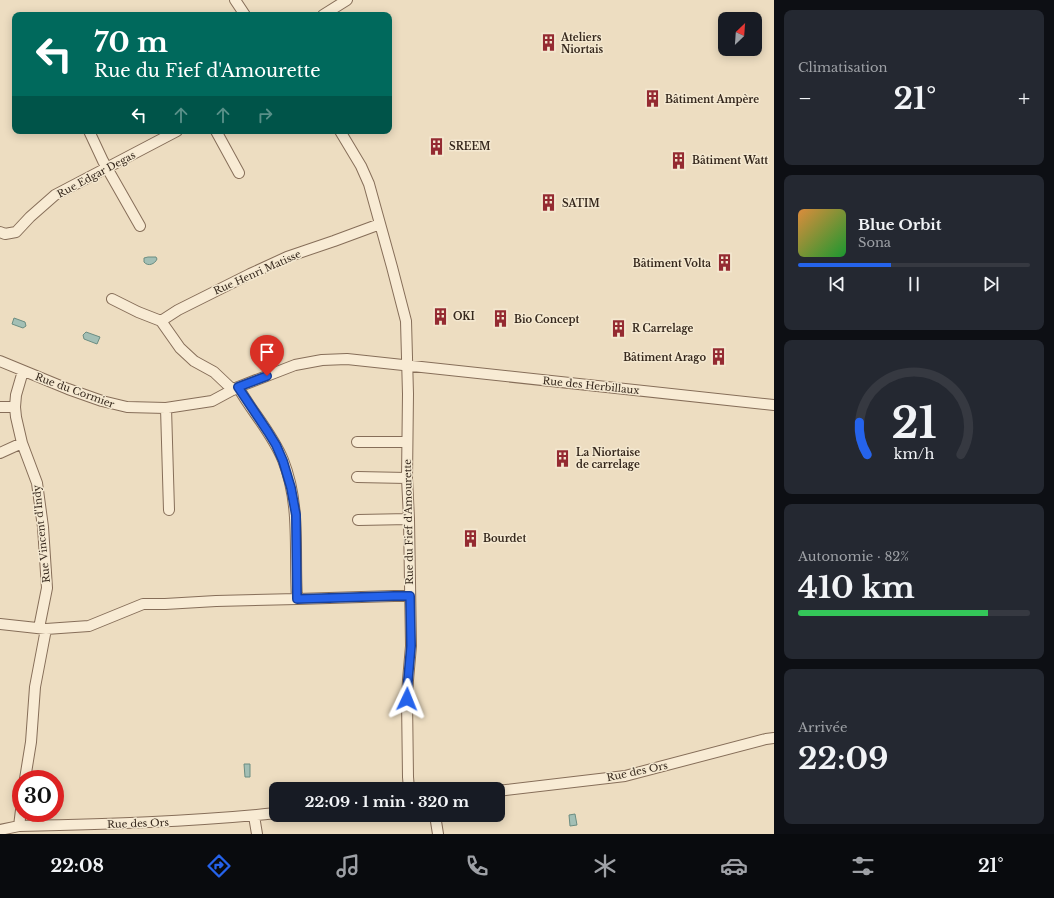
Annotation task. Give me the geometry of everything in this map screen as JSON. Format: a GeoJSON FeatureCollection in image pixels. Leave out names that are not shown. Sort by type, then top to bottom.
{"type":"FeatureCollection","features":[{"type":"Feature","properties":{"kind":"street"},"geometry":{"type":"LineString","coordinates":[[235,0],[243,12]]}},
{"type":"Feature","properties":{"kind":"street"},"geometry":{"type":"LineString","coordinates":[[327,12],[347,0]]}},
{"type":"Feature","properties":{"kind":"street"},"geometry":{"type":"LineString","coordinates":[[90,134],[107,168],[140,226]]}},
{"type":"Feature","properties":{"kind":"street","name":"Rue Edgar Degas"},"geometry":{"type":"LineString","coordinates":[[0,232],[5,234],[16,232],[30,217],[55,195],[171,134]]}},
{"type":"Feature","properties":{"kind":"street"},"geometry":{"type":"LineString","coordinates":[[218,134],[239,173]]}},
{"type":"Feature","properties":{"kind":"street","name":"Rue du Fief d'Amourette"},"geometry":{"type":"LineString","coordinates":[[0,624],[42,628],[89,626],[144,604],[410,596],[409,519],[406,478],[406,321],[369,184],[361,166],[342,134]]}},
{"type":"Feature","properties":{"kind":"street","name":"Rue Henri Matisse"},"geometry":{"type":"LineString","coordinates":[[161,321],[178,310],[287,257],[334,242],[380,224]]}},
{"type":"Feature","properties":{"kind":"street"},"geometry":{"type":"LineString","coordinates":[[112,300],[161,321],[180,348],[194,361],[214,372],[236,388],[268,432],[283,461],[291,488],[296,515],[297,599]]}},
{"type":"Feature","properties":{"kind":"street","name":"Rue du Cormier"},"geometry":{"type":"LineString","coordinates":[[0,361],[68,389],[102,401],[127,407],[166,408],[212,401],[236,388],[295,365],[322,360],[347,359],[407,366]]}},
{"type":"Feature","properties":{"kind":"street","name":"Rue des Herbillaux"},"geometry":{"type":"LineString","coordinates":[[407,366],[774,405]]}},
{"type":"Feature","properties":{"kind":"street","name":"Rue Vincent d'Indy"},"geometry":{"type":"LineString","coordinates":[[23,371],[16,395],[15,407],[22,443],[37,483],[43,527],[47,588],[42,628]]}},
{"type":"Feature","properties":{"kind":"street"},"geometry":{"type":"LineString","coordinates":[[0,407],[15,407]]}},
{"type":"Feature","properties":{"kind":"street"},"geometry":{"type":"LineString","coordinates":[[166,408],[169,510]]}},
{"type":"Feature","properties":{"kind":"street"},"geometry":{"type":"LineString","coordinates":[[356,442],[407,442]]}},
{"type":"Feature","properties":{"kind":"street"},"geometry":{"type":"LineString","coordinates":[[0,453],[22,443]]}},
{"type":"Feature","properties":{"kind":"street"},"geometry":{"type":"LineString","coordinates":[[358,477],[406,478]]}},
{"type":"Feature","properties":{"kind":"street"},"geometry":{"type":"LineString","coordinates":[[358,520],[409,519]]}},
{"type":"Feature","properties":{"kind":"street"},"geometry":{"type":"LineString","coordinates":[[409,782],[407,699],[411,646],[410,596]]}},
{"type":"Feature","properties":{"kind":"street"},"geometry":{"type":"LineString","coordinates":[[26,770],[42,628]]}},
{"type":"Feature","properties":{"kind":"street","name":"Rue des Ors"},"geometry":{"type":"LineString","coordinates":[[505,790],[625,776],[774,738]]}},
{"type":"Feature","properties":{"kind":"street","name":"Rue des Ors"},"geometry":{"type":"LineString","coordinates":[[4,831],[19,826],[160,822],[269,814]]}},
{"type":"Feature","properties":{"kind":"street"},"geometry":{"type":"LineString","coordinates":[[254,816],[257,834]]}},
{"type":"Feature","properties":{"kind":"street"},"geometry":{"type":"LineString","coordinates":[[19,826],[20,822]]}},
{"type":"Feature","properties":{"kind":"street"},"geometry":{"type":"LineString","coordinates":[[436,822],[438,834]]}},
{"type":"Feature","properties":{"kind":"water"},"geometry":{"type":"Polygon","coordinates":[[[156,257],[157,259],[149,265],[144,262],[144,258],[156,257]]]}},
{"type":"Feature","properties":{"kind":"water"},"geometry":{"type":"Polygon","coordinates":[[[14,318],[25,322],[26,326],[23,328],[12,324],[14,318]]]}},
{"type":"Feature","properties":{"kind":"water"},"geometry":{"type":"Polygon","coordinates":[[[86,332],[100,337],[97,344],[84,339],[83,335],[86,332]]]}},
{"type":"Feature","properties":{"kind":"water"},"geometry":{"type":"Polygon","coordinates":[[[244,764],[250,764],[250,777],[245,777],[244,764]]]}},
{"type":"Feature","properties":{"kind":"water"},"geometry":{"type":"Polygon","coordinates":[[[575,814],[577,825],[570,826],[569,815],[575,814]]]}},
{"type":"Feature","properties":{"kind":"place","name":"Ateliers Niortais"},"geometry":{"type":"Point","coordinates":[548,43]}},
{"type":"Feature","properties":{"kind":"place","name":"Bâtiment Ampère"},"geometry":{"type":"Point","coordinates":[652,99]}},
{"type":"Feature","properties":{"kind":"place","name":"SREEM"},"geometry":{"type":"Point","coordinates":[436,146]}},
{"type":"Feature","properties":{"kind":"place","name":"Bâtiment Watt"},"geometry":{"type":"Point","coordinates":[679,160]}},
{"type":"Feature","properties":{"kind":"place","name":"SATIM"},"geometry":{"type":"Point","coordinates":[549,203]}},
{"type":"Feature","properties":{"kind":"place","name":"Bâtiment Volta"},"geometry":{"type":"Point","coordinates":[724,263]}},
{"type":"Feature","properties":{"kind":"place","name":"OKI"},"geometry":{"type":"Point","coordinates":[440,316]}},
{"type":"Feature","properties":{"kind":"place","name":"Bio Concept"},"geometry":{"type":"Point","coordinates":[501,319]}},
{"type":"Feature","properties":{"kind":"place","name":"R Carrelage"},"geometry":{"type":"Point","coordinates":[619,328]}},
{"type":"Feature","properties":{"kind":"place","name":"Bâtiment Arago"},"geometry":{"type":"Point","coordinates":[719,357]}},
{"type":"Feature","properties":{"kind":"place","name":"La Niortaise de carrelage"},"geometry":{"type":"Point","coordinates":[563,458]}},
{"type":"Feature","properties":{"kind":"place","name":"Bourdet"},"geometry":{"type":"Point","coordinates":[470,538]}},
{"type":"Feature","properties":{"kind":"route"},"geometry":{"type":"LineString","coordinates":[[267,376],[238,387],[276,445],[283,461],[291,488],[296,515],[297,599],[410,596],[411,646],[407,699]]}}]}
